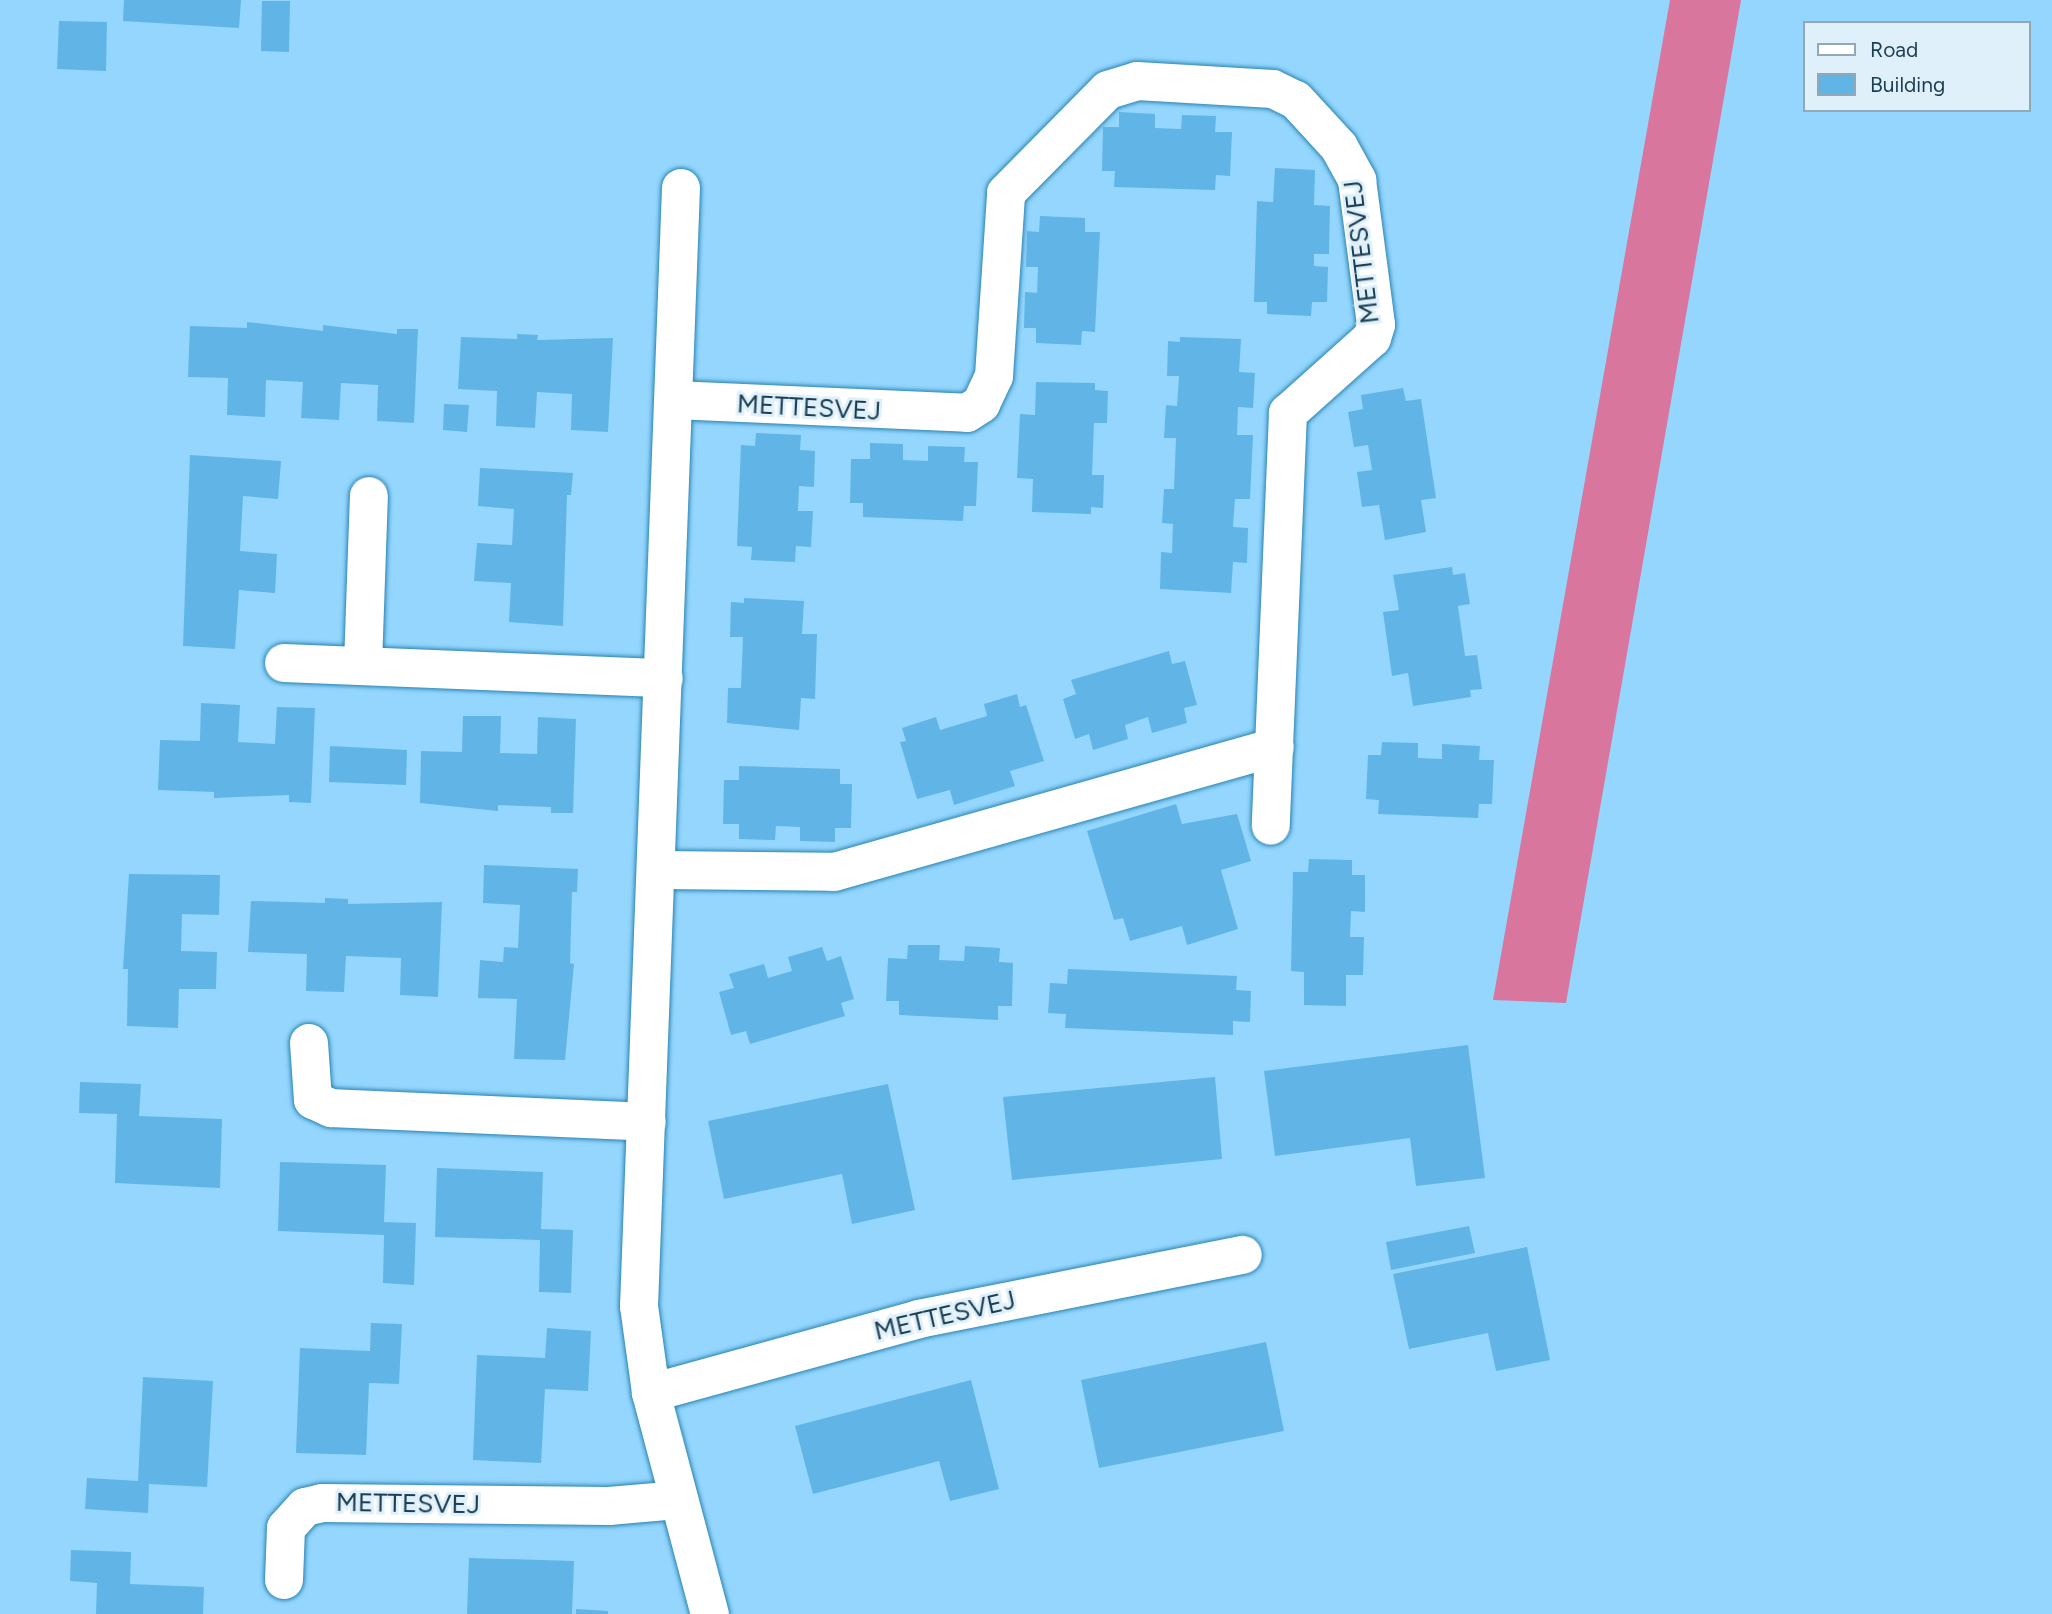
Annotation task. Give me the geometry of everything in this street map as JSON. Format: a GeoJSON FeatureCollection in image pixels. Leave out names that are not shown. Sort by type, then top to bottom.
{"type":"FeatureCollection","features":[{"type":"Feature","properties":{"kind":"street","name":"METTESVEJ"},"geometry":{"type":"LineString","coordinates":[[674,400],[967,413],[981,404],[994,376],[1001,210],[1013,182],[1108,90],[1122,83],[1284,92],[1350,162],[1376,325],[1372,338],[1288,413],[1271,826]]}},
{"type":"Feature","properties":{"kind":"street"},"geometry":{"type":"LineString","coordinates":[[681,188],[639,1306],[651,1393],[677,1500],[710,1614]]}},
{"type":"Feature","properties":{"kind":"street"},"geometry":{"type":"LineString","coordinates":[[363,665],[369,496]]}},
{"type":"Feature","properties":{"kind":"street"},"geometry":{"type":"LineString","coordinates":[[284,663],[664,678]]}},
{"type":"Feature","properties":{"kind":"street"},"geometry":{"type":"LineString","coordinates":[[657,870],[834,872],[1275,747]]}},
{"type":"Feature","properties":{"kind":"street"},"geometry":{"type":"LineString","coordinates":[[309,1043],[310,1091],[313,1100],[331,1108],[647,1122]]}},
{"type":"Feature","properties":{"kind":"street","name":"METTESVEJ"},"geometry":{"type":"LineString","coordinates":[[651,1393],[919,1319],[1243,1255]]}},
{"type":"Feature","properties":{"kind":"street","name":"METTESVEJ"},"geometry":{"type":"LineString","coordinates":[[284,1580],[286,1528],[305,1507],[322,1503],[609,1506],[677,1500]]}},
{"type":"Feature","properties":{"kind":"shaded area"},"geometry":{"type":"Polygon","coordinates":[[[1670,0],[1741,0],[1566,1003],[1493,1000],[1670,0]]]}},
{"type":"Feature","properties":{"kind":"building"},"geometry":{"type":"Polygon","coordinates":[[[124,0],[241,0],[239,28],[123,21],[124,0]]]}},
{"type":"Feature","properties":{"kind":"building"},"geometry":{"type":"Polygon","coordinates":[[[262,1],[290,1],[289,52],[261,51],[262,1]]]}},
{"type":"Feature","properties":{"kind":"building"},"geometry":{"type":"Polygon","coordinates":[[[59,21],[107,22],[106,71],[57,69],[59,21]]]}},
{"type":"Feature","properties":{"kind":"building"},"geometry":{"type":"Polygon","coordinates":[[[1119,112],[1155,114],[1155,128],[1181,129],[1182,115],[1216,116],[1215,132],[1232,132],[1230,176],[1216,175],[1215,190],[1114,187],[1115,171],[1102,171],[1103,127],[1119,127],[1119,112]]]}},
{"type":"Feature","properties":{"kind":"building"},"geometry":{"type":"Polygon","coordinates":[[[1275,168],[1315,170],[1314,205],[1330,206],[1329,254],[1314,254],[1314,266],[1328,267],[1327,302],[1312,302],[1311,316],[1267,314],[1267,302],[1254,302],[1257,201],[1273,202],[1275,168]]]}},
{"type":"Feature","properties":{"kind":"building"},"geometry":{"type":"Polygon","coordinates":[[[1040,216],[1085,218],[1085,232],[1100,232],[1095,332],[1082,331],[1081,345],[1036,343],[1036,328],[1024,328],[1025,292],[1037,293],[1038,267],[1026,267],[1027,231],[1039,232],[1040,216]]]}},
{"type":"Feature","properties":{"kind":"building"},"geometry":{"type":"Polygon","coordinates":[[[247,322],[323,331],[323,325],[397,334],[397,329],[418,329],[414,423],[377,421],[378,385],[341,383],[339,420],[301,418],[303,382],[266,380],[265,417],[227,415],[228,378],[188,377],[190,326],[247,328],[247,322]]]}},
{"type":"Feature","properties":{"kind":"building"},"geometry":{"type":"Polygon","coordinates":[[[517,334],[538,335],[537,340],[613,338],[608,432],[571,430],[572,394],[537,392],[535,428],[496,426],[497,391],[458,389],[461,337],[517,339],[517,334]]]}},
{"type":"Feature","properties":{"kind":"building"},"geometry":{"type":"Polygon","coordinates":[[[1180,337],[1241,339],[1239,372],[1255,373],[1253,408],[1238,407],[1237,435],[1253,435],[1250,499],[1235,499],[1233,527],[1248,528],[1247,563],[1233,562],[1231,593],[1160,589],[1161,552],[1172,553],[1173,524],[1162,523],[1164,489],[1174,489],[1176,438],[1164,438],[1166,405],[1177,406],[1179,376],[1167,376],[1168,341],[1180,342],[1180,337]]]}},
{"type":"Feature","properties":{"kind":"building"},"geometry":{"type":"Polygon","coordinates":[[[1036,382],[1095,383],[1095,390],[1108,391],[1107,423],[1094,423],[1092,475],[1104,475],[1103,508],[1091,507],[1091,514],[1032,512],[1033,479],[1017,478],[1020,414],[1035,415],[1036,382]]]}},
{"type":"Feature","properties":{"kind":"building"},"geometry":{"type":"Polygon","coordinates":[[[1403,388],[1406,401],[1421,399],[1436,498],[1421,500],[1426,532],[1385,540],[1379,505],[1362,507],[1357,472],[1372,470],[1368,445],[1354,447],[1348,412],[1363,409],[1361,395],[1403,388]]]}},
{"type":"Feature","properties":{"kind":"building"},"geometry":{"type":"Polygon","coordinates":[[[444,404],[469,405],[467,432],[443,430],[444,404]]]}},
{"type":"Feature","properties":{"kind":"building"},"geometry":{"type":"Polygon","coordinates":[[[756,433],[801,435],[800,450],[815,451],[814,487],[799,486],[798,511],[813,511],[811,547],[796,546],[795,562],[751,560],[752,547],[737,546],[741,445],[755,446],[756,433]]]}},
{"type":"Feature","properties":{"kind":"building"},"geometry":{"type":"Polygon","coordinates":[[[870,443],[903,444],[903,460],[928,461],[928,446],[965,447],[964,462],[978,462],[976,506],[964,506],[963,521],[863,517],[863,503],[850,503],[851,459],[870,459],[870,443]]]}},
{"type":"Feature","properties":{"kind":"building"},"geometry":{"type":"Polygon","coordinates":[[[190,455],[281,461],[278,499],[243,496],[240,551],[277,554],[275,593],[239,590],[235,649],[183,646],[190,455]]]}},
{"type":"Feature","properties":{"kind":"building"},"geometry":{"type":"Polygon","coordinates":[[[480,468],[573,473],[571,495],[567,495],[563,626],[509,622],[511,583],[474,581],[477,543],[512,545],[514,509],[478,506],[480,468]]]}},
{"type":"Feature","properties":{"kind":"building"},"geometry":{"type":"Polygon","coordinates":[[[1452,567],[1453,575],[1465,573],[1470,604],[1458,606],[1465,656],[1477,655],[1482,689],[1470,690],[1471,697],[1413,706],[1408,673],[1392,676],[1383,612],[1399,610],[1393,575],[1452,567]]]}},
{"type":"Feature","properties":{"kind":"building"},"geometry":{"type":"Polygon","coordinates":[[[744,598],[804,601],[802,634],[817,634],[815,699],[801,698],[799,730],[727,723],[728,688],[741,688],[743,637],[730,637],[731,602],[744,603],[744,598]]]}},
{"type":"Feature","properties":{"kind":"building"},"geometry":{"type":"Polygon","coordinates":[[[1169,651],[1172,664],[1185,661],[1197,705],[1184,708],[1187,723],[1152,733],[1148,717],[1125,725],[1128,739],[1093,750],[1089,734],[1075,739],[1063,699],[1076,694],[1071,680],[1169,651]]]}},
{"type":"Feature","properties":{"kind":"building"},"geometry":{"type":"Polygon","coordinates":[[[1017,694],[1020,707],[1026,705],[1044,761],[1010,771],[1015,786],[954,805],[950,790],[917,799],[900,742],[906,741],[902,728],[936,717],[940,730],[987,716],[984,704],[1017,694]]]}},
{"type":"Feature","properties":{"kind":"building"},"geometry":{"type":"Polygon","coordinates":[[[201,703],[240,705],[238,742],[275,744],[277,707],[315,708],[311,803],[289,802],[289,795],[214,798],[214,792],[158,790],[160,740],[200,741],[201,703]]]}},
{"type":"Feature","properties":{"kind":"building"},"geometry":{"type":"Polygon","coordinates":[[[463,716],[501,716],[500,753],[537,754],[538,717],[576,719],[573,813],[551,813],[551,807],[498,805],[498,811],[420,803],[421,751],[462,752],[463,716]]]}},
{"type":"Feature","properties":{"kind":"building"},"geometry":{"type":"Polygon","coordinates":[[[1382,742],[1418,743],[1418,758],[1442,759],[1442,744],[1480,746],[1479,760],[1494,760],[1492,804],[1479,804],[1478,818],[1378,814],[1379,800],[1366,799],[1368,755],[1381,755],[1382,742]]]}},
{"type":"Feature","properties":{"kind":"building"},"geometry":{"type":"Polygon","coordinates":[[[330,746],[407,750],[406,785],[329,782],[330,746]]]}},
{"type":"Feature","properties":{"kind":"building"},"geometry":{"type":"Polygon","coordinates":[[[739,766],[840,769],[840,784],[852,784],[851,828],[835,828],[835,842],[800,841],[800,827],[776,826],[775,840],[739,839],[739,824],[723,824],[724,780],[739,780],[739,766]]]}},
{"type":"Feature","properties":{"kind":"building"},"geometry":{"type":"Polygon","coordinates":[[[1176,804],[1182,824],[1237,814],[1251,861],[1221,870],[1238,929],[1187,945],[1182,926],[1130,941],[1123,918],[1114,920],[1087,831],[1176,804]]]}},
{"type":"Feature","properties":{"kind":"building"},"geometry":{"type":"Polygon","coordinates":[[[1309,859],[1352,860],[1352,875],[1365,875],[1365,912],[1351,911],[1350,937],[1364,937],[1363,975],[1346,975],[1346,1006],[1304,1005],[1304,972],[1291,971],[1293,872],[1308,872],[1309,859]]]}},
{"type":"Feature","properties":{"kind":"building"},"geometry":{"type":"Polygon","coordinates":[[[484,865],[578,869],[577,892],[572,892],[570,963],[574,964],[565,1060],[514,1059],[517,999],[478,998],[480,960],[503,962],[504,947],[518,948],[520,905],[483,903],[484,865]]]}},
{"type":"Feature","properties":{"kind":"building"},"geometry":{"type":"Polygon","coordinates":[[[129,874],[220,875],[219,915],[182,914],[181,951],[217,952],[216,989],[179,989],[178,1028],[127,1026],[128,969],[123,969],[129,874]]]}},
{"type":"Feature","properties":{"kind":"building"},"geometry":{"type":"Polygon","coordinates":[[[325,898],[348,899],[348,904],[442,902],[438,997],[400,995],[401,958],[346,956],[344,992],[306,991],[307,954],[248,952],[251,901],[325,903],[325,898]]]}},
{"type":"Feature","properties":{"kind":"building"},"geometry":{"type":"Polygon","coordinates":[[[908,945],[940,945],[939,960],[964,961],[965,946],[1000,948],[999,962],[1013,963],[1012,1006],[998,1006],[998,1020],[899,1015],[899,1001],[886,1001],[888,958],[907,959],[908,945]]]}},
{"type":"Feature","properties":{"kind":"building"},"geometry":{"type":"Polygon","coordinates":[[[822,947],[827,961],[841,956],[854,999],[841,1003],[845,1016],[750,1044],[746,1031],[731,1035],[719,992],[734,988],[729,974],[764,964],[768,978],[792,971],[788,957],[822,947]]]}},
{"type":"Feature","properties":{"kind":"building"},"geometry":{"type":"Polygon","coordinates":[[[1068,969],[1237,976],[1236,990],[1251,991],[1250,1022],[1233,1021],[1233,1035],[1065,1028],[1066,1014],[1048,1013],[1050,983],[1067,984],[1068,969]]]}},
{"type":"Feature","properties":{"kind":"building"},"geometry":{"type":"Polygon","coordinates":[[[1468,1045],[1485,1178],[1416,1186],[1410,1138],[1275,1156],[1264,1071],[1468,1045]]]}},
{"type":"Feature","properties":{"kind":"building"},"geometry":{"type":"Polygon","coordinates":[[[1215,1077],[1222,1159],[1012,1180],[1003,1097],[1215,1077]]]}},
{"type":"Feature","properties":{"kind":"building"},"geometry":{"type":"Polygon","coordinates":[[[80,1082],[141,1084],[139,1116],[222,1119],[220,1188],[115,1183],[117,1114],[79,1113],[80,1082]]]}},
{"type":"Feature","properties":{"kind":"building"},"geometry":{"type":"Polygon","coordinates":[[[888,1084],[915,1210],[852,1224],[842,1174],[724,1199],[708,1121],[888,1084]]]}},
{"type":"Feature","properties":{"kind":"building"},"geometry":{"type":"Polygon","coordinates":[[[280,1162],[386,1165],[384,1222],[416,1223],[414,1285],[383,1283],[384,1235],[278,1231],[280,1162]]]}},
{"type":"Feature","properties":{"kind":"building"},"geometry":{"type":"Polygon","coordinates":[[[437,1168],[543,1172],[541,1229],[573,1230],[571,1293],[539,1292],[540,1240],[435,1237],[437,1168]]]}},
{"type":"Feature","properties":{"kind":"building"},"geometry":{"type":"Polygon","coordinates":[[[1469,1226],[1475,1253],[1391,1270],[1386,1242],[1469,1226]]]}},
{"type":"Feature","properties":{"kind":"building"},"geometry":{"type":"Polygon","coordinates":[[[1527,1247],[1550,1360],[1496,1371],[1488,1333],[1409,1349],[1393,1274],[1527,1247]]]}},
{"type":"Feature","properties":{"kind":"building"},"geometry":{"type":"Polygon","coordinates":[[[371,1323],[402,1324],[399,1384],[369,1383],[366,1455],[296,1453],[300,1348],[370,1351],[371,1323]]]}},
{"type":"Feature","properties":{"kind":"building"},"geometry":{"type":"Polygon","coordinates":[[[547,1328],[591,1331],[588,1391],[545,1389],[541,1463],[473,1460],[477,1355],[545,1358],[547,1328]]]}},
{"type":"Feature","properties":{"kind":"building"},"geometry":{"type":"Polygon","coordinates":[[[1266,1342],[1284,1431],[1099,1468],[1081,1380],[1266,1342]]]}},
{"type":"Feature","properties":{"kind":"building"},"geometry":{"type":"Polygon","coordinates":[[[143,1377],[213,1381],[207,1487],[149,1484],[148,1513],[85,1509],[87,1478],[138,1481],[143,1377]]]}},
{"type":"Feature","properties":{"kind":"building"},"geometry":{"type":"Polygon","coordinates":[[[971,1380],[999,1489],[950,1501],[939,1461],[813,1494],[795,1426],[971,1380]]]}},
{"type":"Feature","properties":{"kind":"building"},"geometry":{"type":"Polygon","coordinates":[[[71,1550],[131,1552],[130,1584],[204,1587],[203,1614],[96,1614],[97,1583],[70,1581],[71,1550]]]}},
{"type":"Feature","properties":{"kind":"building"},"geometry":{"type":"Polygon","coordinates":[[[469,1558],[574,1561],[572,1614],[467,1614],[469,1558]]]}},
{"type":"Feature","properties":{"kind":"building"},"geometry":{"type":"Polygon","coordinates":[[[576,1609],[608,1611],[608,1614],[576,1614],[576,1609]]]}}]}
